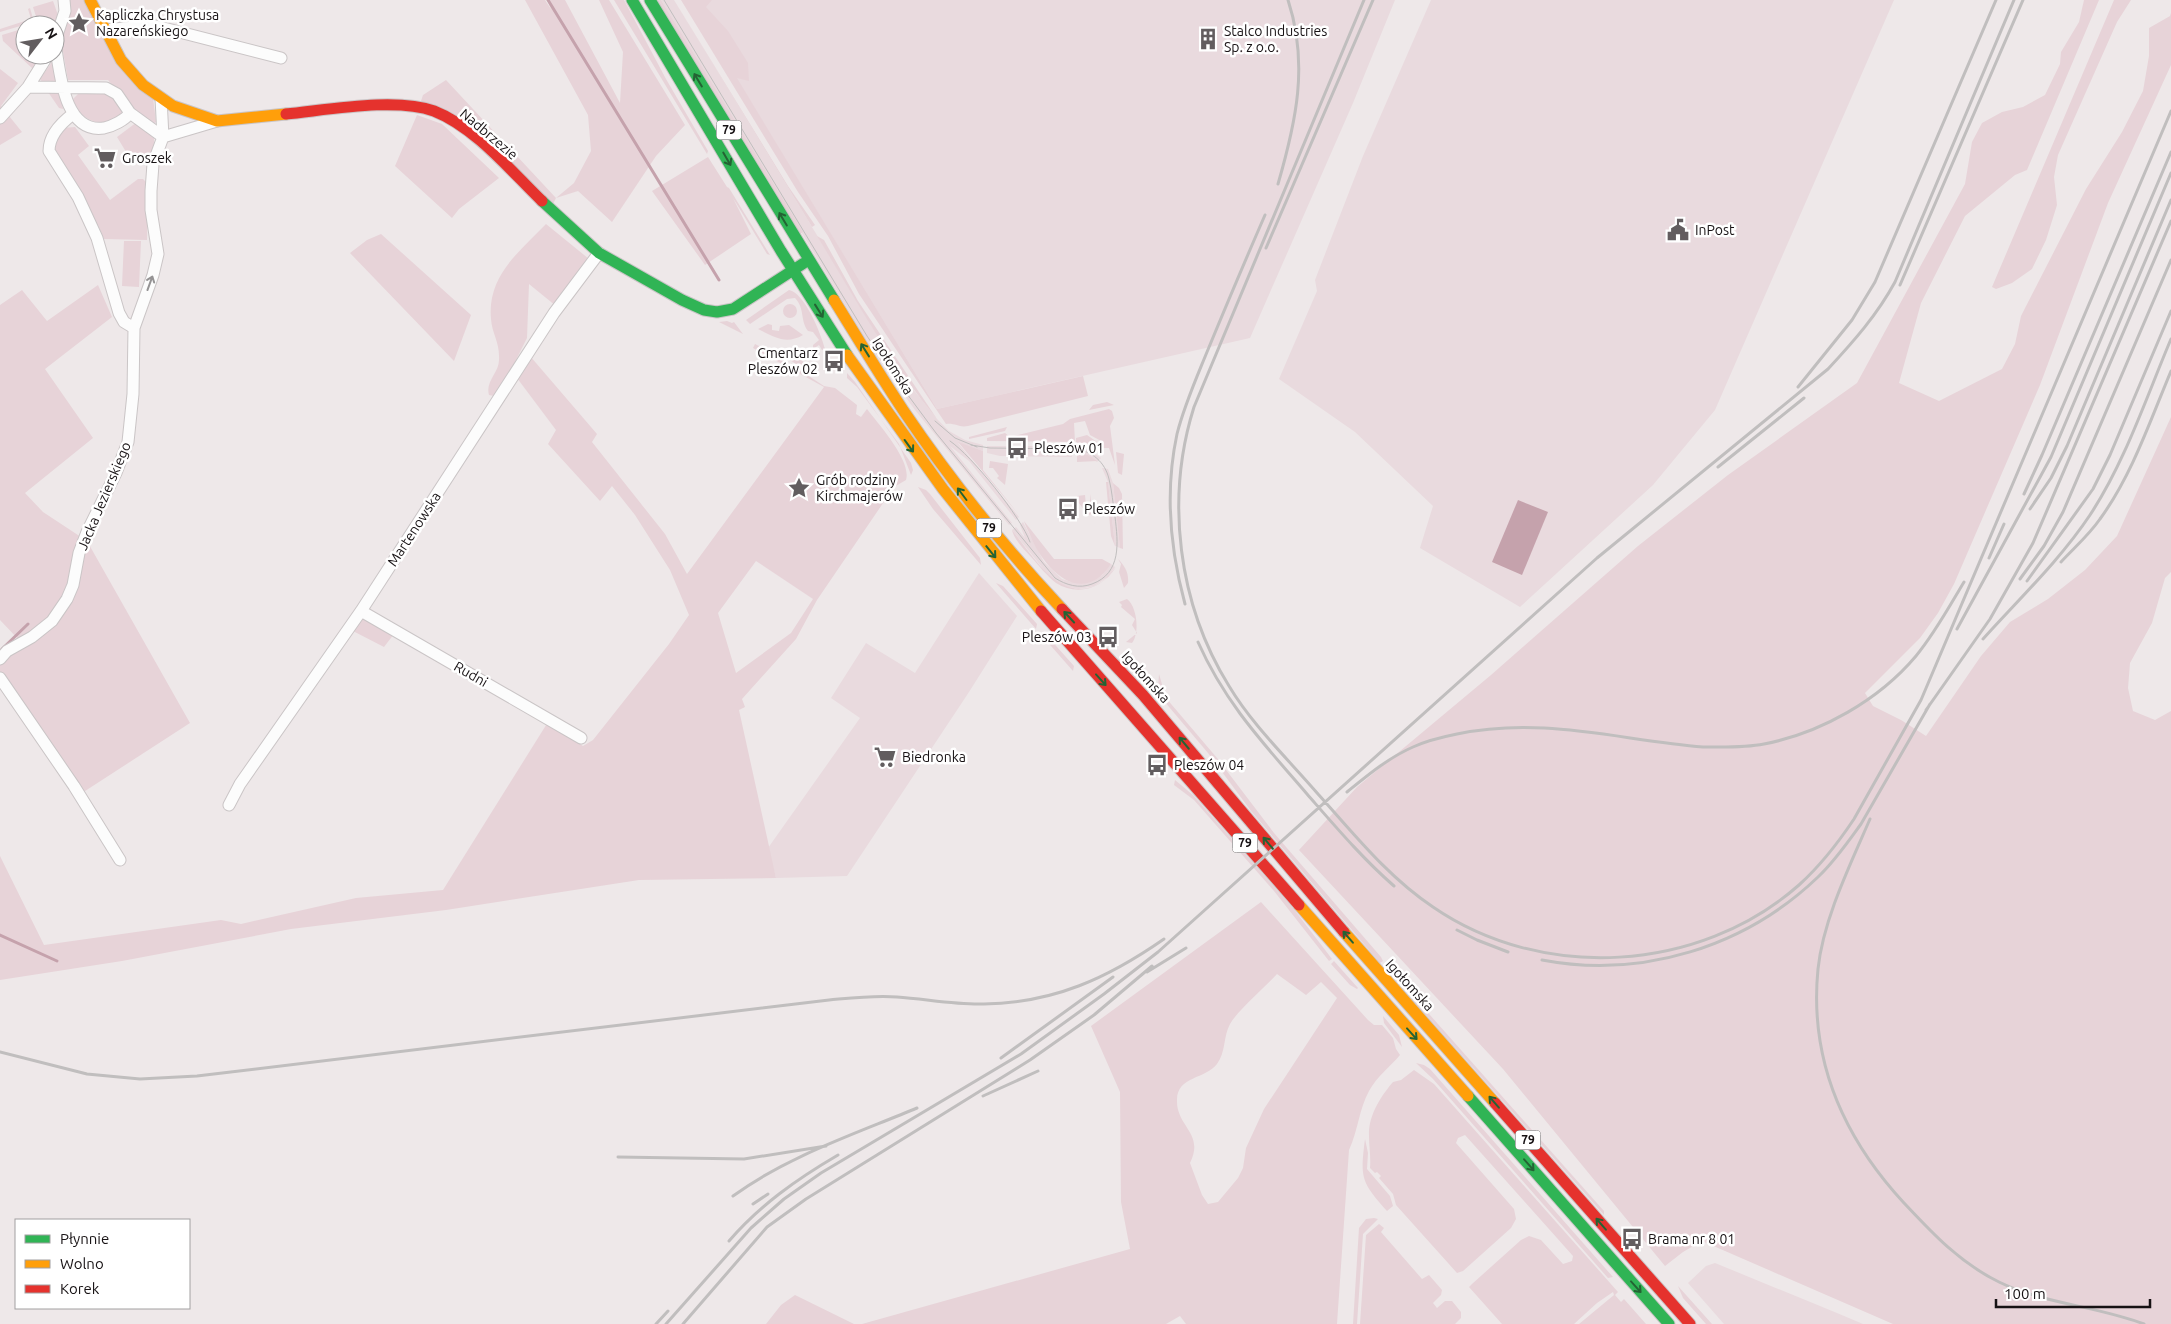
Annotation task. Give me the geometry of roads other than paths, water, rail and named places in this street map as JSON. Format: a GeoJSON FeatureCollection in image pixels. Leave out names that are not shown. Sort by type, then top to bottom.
{"type":"FeatureCollection","features":[{"type":"Feature","properties":{"kind":"main road","name":"Nadbrzezie"},"geometry":{"type":"LineString","coordinates":[[90,0],[121,60],[143,85],[173,106],[217,121],[352,107],[406,105],[433,111],[453,121],[477,139],[578,236],[599,253],[682,300],[711,312],[728,310],[742,304],[808,260]]}},
{"type":"Feature","properties":{"kind":"main road","name":"79"},"geometry":{"type":"LineString","coordinates":[[632,0],[793,270],[884,410],[974,532],[1046,617],[1669,1324]]}},
{"type":"Feature","properties":{"kind":"main road","name":"Igołomska"},"geometry":{"type":"LineString","coordinates":[[650,0],[808,260],[911,422],[992,532],[1161,716],[1380,974],[1690,1324]]}},
{"type":"Feature","properties":{"kind":"street"},"geometry":{"type":"LineString","coordinates":[[64,0],[64,15]]}},
{"type":"Feature","properties":{"kind":"street"},"geometry":{"type":"LineString","coordinates":[[106,30],[152,25],[281,58]]}},
{"type":"Feature","properties":{"kind":"street"},"geometry":{"type":"LineString","coordinates":[[0,118],[28,88],[42,65]]}},
{"type":"Feature","properties":{"kind":"street"},"geometry":{"type":"LineString","coordinates":[[59,65],[63,86],[73,114],[83,124],[97,129],[114,124],[127,117],[130,113]]}},
{"type":"Feature","properties":{"kind":"street"},"geometry":{"type":"LineString","coordinates":[[28,88],[63,86],[106,88],[117,94],[130,113],[164,137]]}},
{"type":"Feature","properties":{"kind":"street"},"geometry":{"type":"LineString","coordinates":[[161,98],[164,137]]}},
{"type":"Feature","properties":{"kind":"street"},"geometry":{"type":"LineString","coordinates":[[73,114],[58,128],[49,144],[49,150],[78,196],[97,238],[115,306],[124,322],[134,328]]}},
{"type":"Feature","properties":{"kind":"street"},"geometry":{"type":"LineString","coordinates":[[164,137],[217,121]]}},
{"type":"Feature","properties":{"kind":"street","name":"Jacka Jezierskiego"},"geometry":{"type":"LineString","coordinates":[[0,660],[7,651],[32,638],[52,621],[67,599],[73,585],[79,553],[87,532],[116,473],[128,442],[134,328],[153,276],[158,254],[151,210],[153,164],[164,137]]}},
{"type":"Feature","properties":{"kind":"street","name":"Martenowska"},"geometry":{"type":"LineString","coordinates":[[229,805],[240,784],[361,611],[554,313],[599,253]]}},
{"type":"Feature","properties":{"kind":"street","name":"Rudni"},"geometry":{"type":"LineString","coordinates":[[361,611],[581,738]]}},
{"type":"Feature","properties":{"kind":"street"},"geometry":{"type":"LineString","coordinates":[[0,678],[74,786],[120,860]]}},
{"type":"Feature","properties":{"kind":"waterway"},"geometry":{"type":"LineString","coordinates":[[548,0],[719,280]]}},
{"type":"Feature","properties":{"kind":"waterway"},"geometry":{"type":"LineString","coordinates":[[2,649],[28,624]]}},
{"type":"Feature","properties":{"kind":"waterway"},"geometry":{"type":"LineString","coordinates":[[0,935],[57,961]]}},
{"type":"Feature","properties":{"kind":"tram line"},"geometry":{"type":"LineString","coordinates":[[664,0],[867,336],[936,433],[1055,578],[1064,583],[1082,586],[1102,579],[1109,572],[1116,556],[1116,527],[1109,479],[1104,467],[1097,458],[1087,452],[1075,449],[990,448],[971,445]]}},
{"type":"Feature","properties":{"kind":"tram line"},"geometry":{"type":"LineString","coordinates":[[935,421],[955,438],[977,447]]}},
{"type":"Feature","properties":{"kind":"tram line"},"geometry":{"type":"LineString","coordinates":[[950,441],[983,473],[1007,503],[1030,542]]}},
{"type":"Feature","properties":{"kind":"railway"},"geometry":{"type":"LineString","coordinates":[[1278,184],[1290,138],[1298,93],[1298,47],[1288,0]]}},
{"type":"Feature","properties":{"kind":"railway"},"geometry":{"type":"LineString","coordinates":[[1364,0],[1194,407],[1185,442],[1180,478],[1179,514],[1188,586],[1198,621],[1212,654],[1238,701],[1271,742],[1386,869],[1433,907],[1476,931],[1522,948],[1570,956],[1619,957],[1668,950],[1715,936],[1759,914],[1799,885],[1821,862],[1848,828],[1921,700],[2171,111]]}},
{"type":"Feature","properties":{"kind":"railway"},"geometry":{"type":"LineString","coordinates":[[1266,248],[1373,0]]}},
{"type":"Feature","properties":{"kind":"railway"},"geometry":{"type":"LineString","coordinates":[[1798,387],[1852,320],[1875,282],[1996,0]]}},
{"type":"Feature","properties":{"kind":"railway"},"geometry":{"type":"LineString","coordinates":[[666,1324],[751,1228],[784,1199],[821,1173],[1021,1054],[1158,952],[1597,558],[1828,369],[1881,306],[1895,282],[2014,0]]}},
{"type":"Feature","properties":{"kind":"railway"},"geometry":{"type":"LineString","coordinates":[[1900,285],[2023,0]]}},
{"type":"Feature","properties":{"kind":"railway"},"geometry":{"type":"LineString","coordinates":[[2024,494],[2171,152]]}},
{"type":"Feature","properties":{"kind":"railway"},"geometry":{"type":"LineString","coordinates":[[1957,629],[2051,457],[2171,173]]}},
{"type":"Feature","properties":{"kind":"railway"},"geometry":{"type":"LineString","coordinates":[[2030,509],[2051,478],[2067,446],[2171,200]]}},
{"type":"Feature","properties":{"kind":"railway"},"geometry":{"type":"LineString","coordinates":[[1185,604],[1173,541],[1170,498],[1173,455],[1177,434],[1195,382],[1265,215]]}},
{"type":"Feature","properties":{"kind":"railway"},"geometry":{"type":"LineString","coordinates":[[1926,710],[1990,619],[2033,543],[2171,221]]}},
{"type":"Feature","properties":{"kind":"railway"},"geometry":{"type":"LineString","coordinates":[[2020,579],[2044,546],[2063,512],[2171,260]]}},
{"type":"Feature","properties":{"kind":"railway"},"geometry":{"type":"LineString","coordinates":[[2027,581],[2093,489],[2110,455],[2171,311]]}},
{"type":"Feature","properties":{"kind":"railway"},"geometry":{"type":"LineString","coordinates":[[1983,639],[2066,548],[2103,495],[2144,407],[2171,339]]}},
{"type":"Feature","properties":{"kind":"railway"},"geometry":{"type":"LineString","coordinates":[[2061,562],[2096,525],[2122,484],[2140,447],[2171,371]]}},
{"type":"Feature","properties":{"kind":"railway"},"geometry":{"type":"LineString","coordinates":[[1718,467],[1804,398]]}},
{"type":"Feature","properties":{"kind":"railway"},"geometry":{"type":"LineString","coordinates":[[1989,558],[2004,524]]}},
{"type":"Feature","properties":{"kind":"railway"},"geometry":{"type":"LineString","coordinates":[[1347,792],[1387,762],[1413,747],[1446,736],[1489,729],[1519,727],[1550,728],[1703,747],[1734,747],[1764,744],[1807,732],[1848,712],[1867,700],[1901,672],[1916,656],[1942,620],[1964,582]]}},
{"type":"Feature","properties":{"kind":"railway"},"geometry":{"type":"LineString","coordinates":[[1198,642],[1220,684],[1246,722],[1349,841],[1394,886]]}},
{"type":"Feature","properties":{"kind":"railway"},"geometry":{"type":"LineString","coordinates":[[1542,960],[1580,965],[1617,965],[1654,961],[1690,952],[1725,939],[1758,922],[1789,901],[1818,877],[1841,851],[1861,824],[1930,704]]}},
{"type":"Feature","properties":{"kind":"railway"},"geometry":{"type":"LineString","coordinates":[[1870,819],[1831,912],[1825,931],[1818,969],[1819,1035],[1825,1066],[1848,1124],[1882,1178],[1937,1237],[1972,1266],[1999,1282],[2016,1289],[2144,1324]]}},
{"type":"Feature","properties":{"kind":"railway"},"geometry":{"type":"LineString","coordinates":[[1457,930],[1508,952]]}},
{"type":"Feature","properties":{"kind":"railway"},"geometry":{"type":"LineString","coordinates":[[0,1052],[87,1074],[140,1079],[197,1076],[829,1000],[889,996],[952,1003],[1010,1003],[1034,999],[1079,986],[1122,965],[1164,939]]}},
{"type":"Feature","properties":{"kind":"railway"},"geometry":{"type":"LineString","coordinates":[[1147,972],[1186,948]]}},
{"type":"Feature","properties":{"kind":"railway"},"geometry":{"type":"LineString","coordinates":[[683,1324],[767,1227],[806,1199],[1030,1060],[1094,1015],[1152,966]]}},
{"type":"Feature","properties":{"kind":"railway"},"geometry":{"type":"LineString","coordinates":[[1001,1058],[1113,977]]}},
{"type":"Feature","properties":{"kind":"railway"},"geometry":{"type":"LineString","coordinates":[[983,1096],[1038,1071]]}},
{"type":"Feature","properties":{"kind":"railway"},"geometry":{"type":"LineString","coordinates":[[733,1196],[799,1157],[917,1108]]}},
{"type":"Feature","properties":{"kind":"railway"},"geometry":{"type":"LineString","coordinates":[[618,1157],[744,1159],[826,1146]]}},
{"type":"Feature","properties":{"kind":"railway"},"geometry":{"type":"LineString","coordinates":[[729,1241],[766,1204],[838,1155]]}},
{"type":"Feature","properties":{"kind":"railway"},"geometry":{"type":"LineString","coordinates":[[753,1204],[768,1194]]}},
{"type":"Feature","properties":{"kind":"railway"},"geometry":{"type":"LineString","coordinates":[[656,1324],[668,1311]]}},
{"type":"Feature","properties":{"kind":"place","name":"Kapliczka Chrystusa Nazareńskiego"},"geometry":{"type":"Point","coordinates":[79,23]}},
{"type":"Feature","properties":{"kind":"place","name":"Stalco Industries Sp. z o.o."},"geometry":{"type":"Point","coordinates":[1208,39]}},
{"type":"Feature","properties":{"kind":"place","name":"Groszek"},"geometry":{"type":"Point","coordinates":[105,158]}},
{"type":"Feature","properties":{"kind":"place","name":"InPost"},"geometry":{"type":"Point","coordinates":[1678,230]}},
{"type":"Feature","properties":{"kind":"place","name":"Cmentarz Pleszów 02"},"geometry":{"type":"Point","coordinates":[834,361]}},
{"type":"Feature","properties":{"kind":"place","name":"Pleszów 01"},"geometry":{"type":"Point","coordinates":[1017,448]}},
{"type":"Feature","properties":{"kind":"place","name":"Grób rodziny Kirchmajerów"},"geometry":{"type":"Point","coordinates":[799,488]}},
{"type":"Feature","properties":{"kind":"place","name":"Pleszów"},"geometry":{"type":"Point","coordinates":[1068,509]}},
{"type":"Feature","properties":{"kind":"place","name":"Pleszów 03"},"geometry":{"type":"Point","coordinates":[1108,637]}},
{"type":"Feature","properties":{"kind":"place","name":"Biedronka"},"geometry":{"type":"Point","coordinates":[885,757]}},
{"type":"Feature","properties":{"kind":"place","name":"Pleszów 04"},"geometry":{"type":"Point","coordinates":[1157,765]}},
{"type":"Feature","properties":{"kind":"place","name":"Brama nr 8 01"},"geometry":{"type":"Point","coordinates":[1632,1239]}}]}
